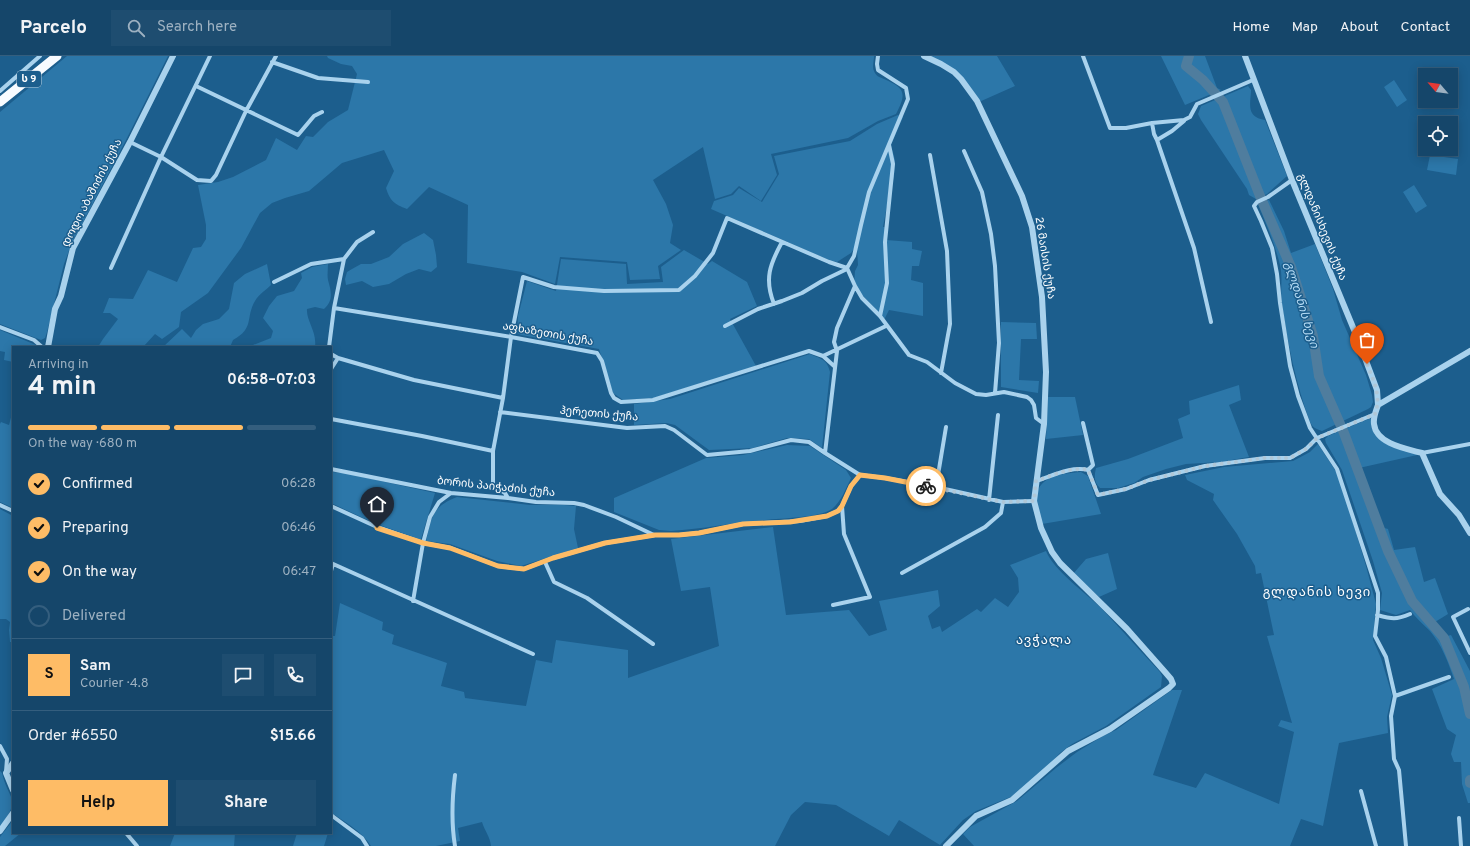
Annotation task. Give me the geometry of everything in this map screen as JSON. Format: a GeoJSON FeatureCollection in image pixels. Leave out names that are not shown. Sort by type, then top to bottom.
{"type":"FeatureCollection","features":[{"type":"Feature","properties":{"kind":"highway","name":"ს 9"},"geometry":{"type":"LineString","coordinates":[[1,97],[57,56]]}},
{"type":"Feature","properties":{"kind":"street"},"geometry":{"type":"LineString","coordinates":[[1,97],[40,56]]}},
{"type":"Feature","properties":{"kind":"street","name":"დოდო აბაშიძის ქუჩა"},"geometry":{"type":"LineString","coordinates":[[48,346],[55,309],[61,296],[73,248],[174,56]]}},
{"type":"Feature","properties":{"kind":"street"},"geometry":{"type":"LineString","coordinates":[[111,268],[161,157],[210,56]]}},
{"type":"Feature","properties":{"kind":"street"},"geometry":{"type":"LineString","coordinates":[[130,142],[161,157],[197,180],[211,180],[216,175],[246,111],[276,56]]}},
{"type":"Feature","properties":{"kind":"street"},"geometry":{"type":"LineString","coordinates":[[725,326],[758,309],[802,293],[822,280],[847,268],[854,256],[860,224],[869,192],[908,99],[906,88],[878,70],[878,56]]}},
{"type":"Feature","properties":{"kind":"street","name":"26 მაისის ქუჩა"},"geometry":{"type":"LineString","coordinates":[[924,56],[937,61],[954,72],[972,93],[992,129],[1022,196],[1034,238],[1042,297],[1046,372],[1044,424],[1034,501]]}},
{"type":"Feature","properties":{"kind":"street"},"geometry":{"type":"LineString","coordinates":[[1083,56],[1110,128],[1126,128],[1152,123],[1184,120]]}},
{"type":"Feature","properties":{"kind":"street","name":"გლდანისხევის ქუჩა"},"geometry":{"type":"LineString","coordinates":[[1245,56],[1292,180],[1377,390],[1378,405]]}},
{"type":"Feature","properties":{"kind":"street"},"geometry":{"type":"LineString","coordinates":[[272,62],[318,78],[368,82]]}},
{"type":"Feature","properties":{"kind":"street"},"geometry":{"type":"LineString","coordinates":[[1157,140],[1190,117],[1197,104],[1253,80]]}},
{"type":"Feature","properties":{"kind":"street"},"geometry":{"type":"LineString","coordinates":[[196,86],[298,135],[314,116],[322,112]]}},
{"type":"Feature","properties":{"kind":"street"},"geometry":{"type":"LineString","coordinates":[[1152,123],[1154,134],[1194,248],[1211,322]]}},
{"type":"Feature","properties":{"kind":"street"},"geometry":{"type":"LineString","coordinates":[[880,316],[887,283],[885,242],[893,164],[888,145]]}},
{"type":"Feature","properties":{"kind":"street"},"geometry":{"type":"LineString","coordinates":[[964,151],[982,192],[991,234],[995,266],[999,343],[995,393]]}},
{"type":"Feature","properties":{"kind":"street"},"geometry":{"type":"LineString","coordinates":[[930,155],[947,251],[950,324],[941,373]]}},
{"type":"Feature","properties":{"kind":"street"},"geometry":{"type":"LineString","coordinates":[[1292,180],[1268,197],[1257,202],[1254,206],[1272,248],[1278,274],[1280,303],[1289,358],[1298,396],[1310,428],[1337,469],[1378,593],[1375,636],[1386,657],[1395,696],[1391,716],[1394,759],[1399,770],[1406,846]]}},
{"type":"Feature","properties":{"kind":"street"},"geometry":{"type":"LineString","coordinates":[[508,498],[505,493],[493,485],[493,451],[503,398],[511,337],[523,277],[554,287],[604,290],[679,290],[695,276],[714,253],[727,218],[847,268],[854,286],[862,298],[880,316],[909,355],[927,362],[941,373],[976,394],[986,395],[1004,392],[1027,397],[1034,405],[1036,418],[1044,424]]}},
{"type":"Feature","properties":{"kind":"street"},"geometry":{"type":"LineString","coordinates":[[329,346],[334,308],[344,259],[356,242],[373,232]]}},
{"type":"Feature","properties":{"kind":"street"},"geometry":{"type":"LineString","coordinates":[[774,304],[769,293],[768,279],[772,260],[782,242]]}},
{"type":"Feature","properties":{"kind":"street"},"geometry":{"type":"LineString","coordinates":[[274,282],[311,264],[344,259]]}},
{"type":"Feature","properties":{"kind":"street"},"geometry":{"type":"LineString","coordinates":[[825,453],[837,350],[834,342],[837,328],[854,286]]}},
{"type":"Feature","properties":{"kind":"street","name":"აფხაზეთის ქუჩა"},"geometry":{"type":"LineString","coordinates":[[334,308],[511,337],[597,353],[602,361],[611,393],[614,398],[621,402],[660,398],[809,351],[823,356]]}},
{"type":"Feature","properties":{"kind":"street"},"geometry":{"type":"LineString","coordinates":[[834,366],[823,356],[886,326]]}},
{"type":"Feature","properties":{"kind":"street"},"geometry":{"type":"LineString","coordinates":[[0,327],[34,340],[41,346]]}},
{"type":"Feature","properties":{"kind":"street"},"geometry":{"type":"LineString","coordinates":[[1470,351],[1378,405],[1374,424],[1377,432],[1387,441],[1400,448],[1422,452],[1470,444]]}},
{"type":"Feature","properties":{"kind":"street"},"geometry":{"type":"LineString","coordinates":[[332,355],[338,358],[414,380],[503,398]]}},
{"type":"Feature","properties":{"kind":"street"},"geometry":{"type":"LineString","coordinates":[[332,367],[338,358]]}},
{"type":"Feature","properties":{"kind":"street","name":"ჰერეთის ქუჩა"},"geometry":{"type":"LineString","coordinates":[[500,412],[628,428],[665,426],[674,430],[707,455],[750,451],[791,440],[809,442],[860,475]]}},
{"type":"Feature","properties":{"kind":"street"},"geometry":{"type":"LineString","coordinates":[[1088,470],[1098,495],[1126,489],[1149,480],[1205,466],[1265,458],[1290,458],[1306,449],[1317,438],[1375,414]]}},
{"type":"Feature","properties":{"kind":"street"},"geometry":{"type":"LineString","coordinates":[[989,500],[998,415]]}},
{"type":"Feature","properties":{"kind":"street"},"geometry":{"type":"LineString","coordinates":[[332,420],[429,437],[493,451]]}},
{"type":"Feature","properties":{"kind":"street"},"geometry":{"type":"LineString","coordinates":[[1083,422],[1093,465],[1088,470]]}},
{"type":"Feature","properties":{"kind":"street"},"geometry":{"type":"LineString","coordinates":[[936,487],[946,427]]}},
{"type":"Feature","properties":{"kind":"street"},"geometry":{"type":"LineString","coordinates":[[1422,452],[1440,494],[1459,515],[1470,533]]}},
{"type":"Feature","properties":{"kind":"street","name":"ბორის პაიჭაძის ქუჩა"},"geometry":{"type":"LineString","coordinates":[[332,469],[451,493],[536,502],[574,503],[584,505],[616,517],[655,535]]}},
{"type":"Feature","properties":{"kind":"street"},"geometry":{"type":"LineString","coordinates":[[1036,481],[1070,470],[1088,470]]}},
{"type":"Feature","properties":{"kind":"street"},"geometry":{"type":"LineString","coordinates":[[332,506],[377,528],[423,543],[450,548],[498,566],[524,569],[605,543],[655,535],[699,533],[755,523],[800,521],[833,514],[842,506],[851,486],[860,475],[936,487],[989,500],[1003,502],[1034,501],[1041,528],[1052,552],[1060,563],[1127,629],[1171,679],[1173,684],[1110,729],[1068,751],[1012,800],[976,816],[946,846]]}},
{"type":"Feature","properties":{"kind":"street"},"geometry":{"type":"LineString","coordinates":[[413,601],[423,543],[430,516],[439,502],[451,493]]}},
{"type":"Feature","properties":{"kind":"street"},"geometry":{"type":"LineString","coordinates":[[902,573],[985,527],[1001,512],[1003,502]]}},
{"type":"Feature","properties":{"kind":"street"},"geometry":{"type":"LineString","coordinates":[[0,505],[12,511]]}},
{"type":"Feature","properties":{"kind":"street"},"geometry":{"type":"LineString","coordinates":[[833,605],[870,597],[844,534],[842,506]]}},
{"type":"Feature","properties":{"kind":"street"},"geometry":{"type":"LineString","coordinates":[[545,562],[554,582],[587,598],[653,644]]}},
{"type":"Feature","properties":{"kind":"street"},"geometry":{"type":"LineString","coordinates":[[332,564],[532,654]]}},
{"type":"Feature","properties":{"kind":"street"},"geometry":{"type":"LineString","coordinates":[[1468,609],[1453,617],[1470,653]]}},
{"type":"Feature","properties":{"kind":"street"},"geometry":{"type":"LineString","coordinates":[[1377,614],[1392,619],[1410,614]]}},
{"type":"Feature","properties":{"kind":"street"},"geometry":{"type":"LineString","coordinates":[[1395,696],[1449,677]]}},
{"type":"Feature","properties":{"kind":"street"},"geometry":{"type":"LineString","coordinates":[[0,746],[7,759],[6,773],[12,788]]}},
{"type":"Feature","properties":{"kind":"street"},"geometry":{"type":"LineString","coordinates":[[6,773],[12,764]]}},
{"type":"Feature","properties":{"kind":"street"},"geometry":{"type":"LineString","coordinates":[[455,774],[452,801],[452,832],[455,846]]}},
{"type":"Feature","properties":{"kind":"street"},"geometry":{"type":"LineString","coordinates":[[1361,790],[1376,846]]}},
{"type":"Feature","properties":{"kind":"street"},"geometry":{"type":"LineString","coordinates":[[0,832],[12,814]]}},
{"type":"Feature","properties":{"kind":"street"},"geometry":{"type":"LineString","coordinates":[[332,816],[362,838],[367,846]]}},
{"type":"Feature","properties":{"kind":"street"},"geometry":{"type":"LineString","coordinates":[[1459,818],[1461,846]]}},
{"type":"Feature","properties":{"kind":"street"},"geometry":{"type":"LineString","coordinates":[[127,834],[137,846]]}},
{"type":"Feature","properties":{"kind":"shaded area"},"geometry":{"type":"Polygon","coordinates":[[[67,56],[168,56],[71,245],[64,264],[47,332],[45,338],[41,340],[0,324],[0,112],[67,56]]]}},
{"type":"Feature","properties":{"kind":"shaded area"},"geometry":{"type":"Polygon","coordinates":[[[327,56],[874,56],[873,68],[876,74],[900,88],[903,96],[896,114],[878,121],[848,138],[771,154],[777,175],[761,201],[739,186],[731,194],[715,199],[703,147],[653,180],[666,204],[673,225],[670,243],[681,250],[658,266],[660,279],[630,280],[627,262],[560,257],[555,284],[522,272],[467,263],[468,205],[429,187],[407,209],[396,204],[389,196],[386,188],[394,171],[384,150],[342,163],[309,191],[272,203],[260,213],[241,248],[208,293],[181,312],[179,327],[162,339],[155,334],[144,346],[99,346],[118,319],[110,313],[103,313],[109,298],[133,299],[148,270],[177,282],[193,248],[201,247],[206,239],[206,225],[198,185],[218,182],[233,177],[266,160],[276,138],[297,150],[306,136],[313,137],[328,122],[348,110],[357,74],[352,66],[341,64],[328,58],[327,56]]]}},
{"type":"Feature","properties":{"kind":"shaded area"},"geometry":{"type":"Polygon","coordinates":[[[927,56],[997,56],[1015,86],[979,102],[965,81],[927,56]]]}},
{"type":"Feature","properties":{"kind":"shaded area"},"geometry":{"type":"Polygon","coordinates":[[[1161,56],[1205,56],[1217,88],[1221,90],[1185,105],[1161,56]]]}},
{"type":"Feature","properties":{"kind":"shaded area"},"geometry":{"type":"Polygon","coordinates":[[[1394,80],[1407,100],[1397,107],[1384,87],[1394,80]]]}},
{"type":"Feature","properties":{"kind":"shaded area"},"geometry":{"type":"Polygon","coordinates":[[[1248,86],[1251,90],[1251,112],[1259,119],[1265,120],[1287,176],[1267,194],[1256,199],[1249,195],[1247,189],[1198,114],[1201,106],[1248,86]]]}},
{"type":"Feature","properties":{"kind":"shaded area"},"geometry":{"type":"Polygon","coordinates":[[[898,115],[903,117],[891,145],[895,160],[894,177],[883,227],[887,227],[886,240],[912,242],[912,249],[922,251],[919,266],[912,266],[911,280],[923,283],[923,316],[889,310],[884,320],[874,307],[856,289],[854,284],[855,271],[858,265],[857,249],[854,249],[851,253],[837,262],[829,260],[711,209],[714,201],[733,195],[739,188],[762,202],[779,174],[774,156],[850,141],[877,124],[898,115]]]}},
{"type":"Feature","properties":{"kind":"shaded area"},"geometry":{"type":"Polygon","coordinates":[[[1430,156],[1458,159],[1456,175],[1427,170],[1430,156]]]}},
{"type":"Feature","properties":{"kind":"shaded area"},"geometry":{"type":"Polygon","coordinates":[[[1414,185],[1427,206],[1416,213],[1403,192],[1414,185]]]}},
{"type":"Feature","properties":{"kind":"shaded area"},"geometry":{"type":"Polygon","coordinates":[[[1269,200],[1284,231],[1291,253],[1315,244],[1333,289],[1342,320],[1366,375],[1372,395],[1373,402],[1371,407],[1322,431],[1312,426],[1310,422],[1293,364],[1282,304],[1280,265],[1273,242],[1258,204],[1269,200]]]}},
{"type":"Feature","properties":{"kind":"shaded area"},"geometry":{"type":"Polygon","coordinates":[[[424,233],[433,240],[436,255],[437,267],[431,272],[419,269],[406,274],[389,284],[373,287],[362,281],[346,285],[345,279],[347,272],[361,264],[371,264],[389,257],[403,244],[424,233]]]}},
{"type":"Feature","properties":{"kind":"shaded area"},"geometry":{"type":"Polygon","coordinates":[[[684,250],[708,264],[712,261],[747,282],[757,306],[730,319],[756,366],[654,398],[623,400],[613,393],[599,349],[517,333],[518,316],[527,281],[556,291],[561,259],[626,264],[627,284],[663,282],[661,267],[684,250]]]}},
{"type":"Feature","properties":{"kind":"shaded area"},"geometry":{"type":"Polygon","coordinates":[[[267,264],[271,285],[257,299],[252,307],[247,327],[240,336],[233,340],[230,346],[164,346],[182,329],[191,338],[196,330],[203,324],[219,319],[229,309],[234,283],[245,274],[267,264]]]}},
{"type":"Feature","properties":{"kind":"shaded area"},"geometry":{"type":"Polygon","coordinates":[[[328,264],[328,278],[331,295],[327,306],[324,309],[315,307],[307,309],[308,318],[313,331],[315,346],[251,346],[271,338],[273,331],[263,318],[269,306],[277,296],[294,291],[302,278],[301,273],[312,267],[328,264]]]}},
{"type":"Feature","properties":{"kind":"shaded area"},"geometry":{"type":"Polygon","coordinates":[[[1001,322],[1036,323],[1037,339],[1021,339],[1019,380],[1039,381],[1038,393],[1001,387],[1001,322]]]}},
{"type":"Feature","properties":{"kind":"shaded area"},"geometry":{"type":"Polygon","coordinates":[[[0,330],[38,346],[12,346],[12,362],[4,360],[5,352],[0,351],[0,330]]]}},
{"type":"Feature","properties":{"kind":"shaded area"},"geometry":{"type":"Polygon","coordinates":[[[810,354],[825,362],[830,372],[822,448],[809,439],[787,438],[753,448],[709,450],[675,425],[666,423],[634,425],[634,404],[670,399],[810,354]]]}},
{"type":"Feature","properties":{"kind":"shaded area"},"geometry":{"type":"Polygon","coordinates":[[[1239,385],[1241,400],[1229,405],[1249,457],[1220,462],[1186,464],[1143,477],[1134,483],[1118,488],[1100,488],[1098,486],[1095,479],[1096,468],[1128,459],[1183,438],[1178,419],[1190,414],[1189,401],[1239,385]]]}},
{"type":"Feature","properties":{"kind":"shaded area"},"geometry":{"type":"Polygon","coordinates":[[[1048,397],[1075,397],[1083,435],[1046,439],[1048,397]]]}},
{"type":"Feature","properties":{"kind":"shaded area"},"geometry":{"type":"Polygon","coordinates":[[[12,414],[12,508],[0,502],[0,424],[1,422],[9,425],[12,414]]]}},
{"type":"Feature","properties":{"kind":"shaded area"},"geometry":{"type":"Polygon","coordinates":[[[1371,418],[1371,426],[1375,435],[1417,454],[1359,468],[1381,527],[1388,529],[1394,550],[1415,547],[1424,582],[1435,578],[1448,614],[1435,622],[1444,637],[1451,635],[1470,671],[1470,803],[1468,803],[1462,784],[1461,762],[1454,762],[1451,754],[1456,735],[1447,729],[1432,689],[1454,679],[1447,660],[1434,636],[1410,610],[1396,615],[1380,610],[1382,593],[1373,561],[1342,470],[1326,443],[1325,439],[1328,436],[1371,418]]]}},
{"type":"Feature","properties":{"kind":"shaded area"},"geometry":{"type":"Polygon","coordinates":[[[1318,444],[1339,476],[1366,566],[1376,604],[1373,640],[1381,658],[1392,695],[1387,717],[1388,733],[1339,743],[1323,826],[1301,819],[1290,846],[974,846],[963,834],[970,827],[1017,801],[1077,752],[1116,730],[1172,690],[1182,690],[1153,775],[1196,788],[1205,773],[1279,804],[1294,732],[1278,726],[1281,720],[1292,723],[1267,636],[1274,635],[1261,573],[1256,574],[1255,566],[1237,534],[1213,500],[1214,494],[1187,480],[1185,475],[1224,467],[1293,461],[1310,452],[1318,444]]]}},
{"type":"Feature","properties":{"kind":"shaded area"},"geometry":{"type":"Polygon","coordinates":[[[787,445],[810,446],[846,470],[851,478],[841,499],[832,509],[809,516],[671,531],[659,530],[614,512],[614,498],[706,458],[743,455],[787,445]]]}},
{"type":"Feature","properties":{"kind":"shaded area"},"geometry":{"type":"Polygon","coordinates":[[[332,472],[345,473],[435,493],[421,539],[374,523],[332,503],[332,472]]]}},
{"type":"Feature","properties":{"kind":"shaded area"},"geometry":{"type":"Polygon","coordinates":[[[1081,472],[1088,476],[1101,514],[1042,524],[1036,505],[1036,495],[1039,488],[1050,478],[1064,474],[1081,472]]]}},
{"type":"Feature","properties":{"kind":"shaded area"},"geometry":{"type":"Polygon","coordinates":[[[457,497],[530,505],[576,506],[574,529],[578,548],[521,566],[497,561],[450,544],[426,541],[434,513],[442,505],[457,497]]]}},
{"type":"Feature","properties":{"kind":"shaded area"},"geometry":{"type":"Polygon","coordinates":[[[0,509],[12,515],[12,642],[10,642],[10,622],[6,619],[0,619],[0,509]]]}},
{"type":"Feature","properties":{"kind":"shaded area"},"geometry":{"type":"Polygon","coordinates":[[[773,527],[786,615],[849,610],[869,636],[887,630],[879,601],[938,590],[940,606],[928,616],[932,629],[940,626],[942,632],[977,609],[981,612],[995,598],[1008,607],[1019,592],[1018,578],[1010,565],[1046,551],[1050,559],[1063,574],[1101,608],[1160,672],[1162,676],[1161,687],[1106,726],[1072,744],[1013,796],[976,811],[963,820],[940,845],[899,820],[889,836],[836,805],[805,802],[791,815],[775,846],[491,846],[490,839],[482,822],[458,828],[460,841],[436,846],[371,846],[360,833],[335,815],[332,822],[332,636],[335,636],[340,603],[383,622],[382,630],[394,635],[392,644],[447,663],[441,686],[464,692],[465,698],[526,706],[536,660],[552,663],[556,640],[628,650],[628,678],[719,646],[710,587],[681,591],[671,539],[773,527]]]}},
{"type":"Feature","properties":{"kind":"shaded area"},"geometry":{"type":"Polygon","coordinates":[[[1108,553],[1117,589],[1099,597],[1073,574],[1086,559],[1108,553]]]}},
{"type":"Feature","properties":{"kind":"shaded area"},"geometry":{"type":"Polygon","coordinates":[[[0,771],[12,800],[12,804],[11,810],[0,827],[0,771]]]}},
{"type":"Feature","properties":{"kind":"shaded area"},"geometry":{"type":"Polygon","coordinates":[[[12,821],[12,834],[20,834],[5,846],[0,846],[0,837],[12,821]]]}},
{"type":"Feature","properties":{"kind":"shaded area"},"geometry":{"type":"Polygon","coordinates":[[[175,834],[235,834],[234,846],[170,846],[175,834]]]}},
{"type":"Feature","properties":{"kind":"shaded area"},"geometry":{"type":"Polygon","coordinates":[[[297,834],[328,834],[324,846],[293,846],[297,834]]]}},
{"type":"Feature","properties":{"kind":"waterway","name":"გლდანის ხევი"},"geometry":{"type":"LineString","coordinates":[[1189,56],[1186,66],[1203,80],[1223,102],[1260,196],[1291,267],[1313,336],[1319,376],[1344,433],[1388,551],[1412,601],[1444,638],[1464,687],[1470,714]]}},
{"type":"Feature","properties":{"kind":"way so far"},"geometry":{"type":"LineString","coordinates":[[926,486],[1003,502],[1034,501],[1036,481],[1070,470],[1088,470],[1098,495],[1126,489],[1149,480],[1205,466],[1265,458],[1290,458],[1306,449],[1317,438],[1375,414],[1378,405],[1378,396],[1367,364]]}},
{"type":"Feature","properties":{"kind":"district","name":"გლდანის ხევი"},"geometry":{"type":"Point","coordinates":[1317,593]}},
{"type":"Feature","properties":{"kind":"district","name":"ავჭალა"},"geometry":{"type":"Point","coordinates":[1044,641]}},
{"type":"Feature","properties":{"kind":"route"},"geometry":{"type":"LineString","coordinates":[[377,528],[423,543],[450,548],[498,566],[524,569],[553,558],[605,543],[655,535],[699,533],[743,524],[780,523],[827,516],[838,511],[847,498],[851,486],[860,475],[926,486]]}}]}
